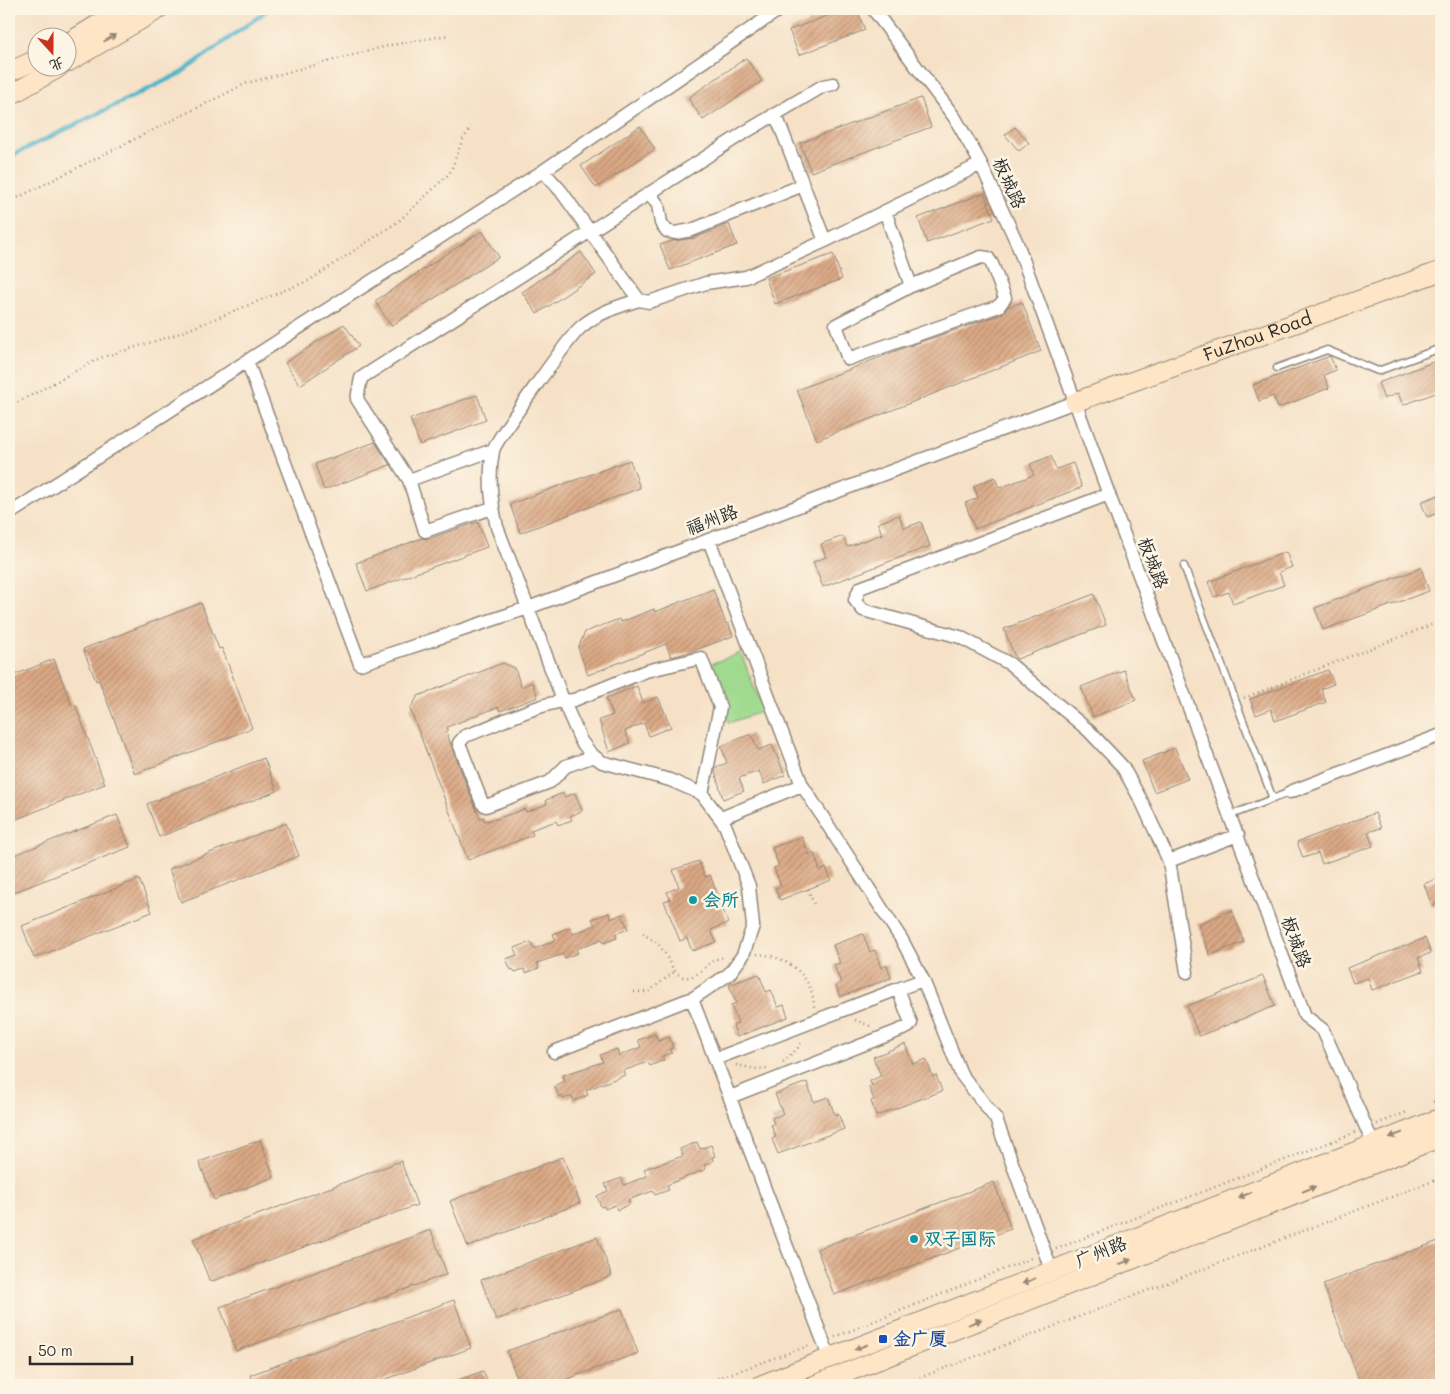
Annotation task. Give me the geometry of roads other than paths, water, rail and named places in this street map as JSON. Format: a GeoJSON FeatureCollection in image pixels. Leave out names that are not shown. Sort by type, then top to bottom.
{"type":"FeatureCollection","features":[{"type":"Feature","properties":{"kind":"main road"},"geometry":{"type":"LineString","coordinates":[[78,37],[123,9]]}},
{"type":"Feature","properties":{"kind":"main road"},"geometry":{"type":"LineString","coordinates":[[78,56],[159,9]]}},
{"type":"Feature","properties":{"kind":"main road"},"geometry":{"type":"LineString","coordinates":[[9,72],[28,63]]}},
{"type":"Feature","properties":{"kind":"main road"},"geometry":{"type":"LineString","coordinates":[[9,96],[40,78]]}},
{"type":"Feature","properties":{"kind":"main road","name":"FuZhou Road"},"geometry":{"type":"LineString","coordinates":[[1074,402],[1441,271]]}},
{"type":"Feature","properties":{"kind":"main road","name":"广州路"},"geometry":{"type":"LineString","coordinates":[[761,1385],[1052,1272],[1370,1136],[1441,1118]]}},
{"type":"Feature","properties":{"kind":"main road","name":"广州路"},"geometry":{"type":"LineString","coordinates":[[815,1385],[1441,1137]]}},
{"type":"Feature","properties":{"kind":"street"},"geometry":{"type":"LineString","coordinates":[[9,514],[543,171],[780,9]]}},
{"type":"Feature","properties":{"kind":"street","name":"板城路"},"geometry":{"type":"LineString","coordinates":[[873,9],[955,118],[981,164],[1017,242],[1074,402],[1305,1016],[1323,1030],[1370,1136]]}},
{"type":"Feature","properties":{"kind":"street"},"geometry":{"type":"LineString","coordinates":[[492,508],[425,531],[409,480],[357,399],[360,378],[649,193],[773,116],[824,86],[833,84]]}},
{"type":"Feature","properties":{"kind":"street"},"geometry":{"type":"LineString","coordinates":[[773,116],[779,123],[825,240]]}},
{"type":"Feature","properties":{"kind":"street"},"geometry":{"type":"LineString","coordinates":[[554,1052],[692,999],[729,974],[743,955],[753,926],[748,886],[721,818],[702,794],[670,780],[602,762],[581,741],[563,700],[497,527],[490,499],[493,450],[565,344],[581,327],[606,312],[639,300],[648,302],[706,283],[746,277],[981,164]]}},
{"type":"Feature","properties":{"kind":"street"},"geometry":{"type":"LineString","coordinates":[[543,171],[590,231],[639,300]]}},
{"type":"Feature","properties":{"kind":"street"},"geometry":{"type":"LineString","coordinates":[[649,193],[658,205],[661,223],[667,231],[675,233],[692,230],[803,185]]}},
{"type":"Feature","properties":{"kind":"street"},"geometry":{"type":"LineString","coordinates":[[884,211],[911,286]]}},
{"type":"Feature","properties":{"kind":"street"},"geometry":{"type":"LineString","coordinates":[[980,257],[988,258],[1005,298],[1000,306],[848,359],[836,325],[911,286],[980,257]]}},
{"type":"Feature","properties":{"kind":"street","name":"福州路"},"geometry":{"type":"LineString","coordinates":[[247,361],[360,664],[528,608],[1074,402]]}},
{"type":"Feature","properties":{"kind":"street"},"geometry":{"type":"LineString","coordinates":[[409,480],[493,450]]}},
{"type":"Feature","properties":{"kind":"street"},"geometry":{"type":"LineString","coordinates":[[1109,494],[860,588],[855,600],[863,610],[960,637],[1010,664],[1089,731],[1122,766],[1142,802],[1169,861],[1187,972]]}},
{"type":"Feature","properties":{"kind":"street"},"geometry":{"type":"LineString","coordinates":[[709,540],[802,785],[902,940],[923,980],[961,1074],[996,1119],[1052,1272]]}},
{"type":"Feature","properties":{"kind":"street"},"geometry":{"type":"LineString","coordinates":[[594,756],[566,766],[550,782],[490,805],[482,803],[459,743],[461,740],[563,700],[574,700],[646,671],[701,658],[720,707],[702,794]]}},
{"type":"Feature","properties":{"kind":"street"},"geometry":{"type":"LineString","coordinates":[[1290,792],[1441,735]]}},
{"type":"Feature","properties":{"kind":"street"},"geometry":{"type":"LineString","coordinates":[[721,818],[802,785]]}},
{"type":"Feature","properties":{"kind":"street"},"geometry":{"type":"LineString","coordinates":[[1169,861],[1238,835]]}},
{"type":"Feature","properties":{"kind":"street"},"geometry":{"type":"LineString","coordinates":[[715,1059],[923,980]]}},
{"type":"Feature","properties":{"kind":"street"},"geometry":{"type":"LineString","coordinates":[[730,1098],[908,1027],[911,1023],[898,989]]}},
{"type":"Feature","properties":{"kind":"street"},"geometry":{"type":"LineString","coordinates":[[692,999],[830,1359]]}},
{"type":"Feature","properties":{"kind":"lane"},"geometry":{"type":"LineString","coordinates":[[1277,368],[1327,350],[1378,371],[1441,348]]}},
{"type":"Feature","properties":{"kind":"lane"},"geometry":{"type":"LineString","coordinates":[[1184,566],[1273,799]]}},
{"type":"Feature","properties":{"kind":"lane"},"geometry":{"type":"LineString","coordinates":[[1230,815],[1290,792]]}},
{"type":"Feature","properties":{"kind":"waterway"},"geometry":{"type":"LineString","coordinates":[[9,157],[181,73],[269,9]]}},
{"type":"Feature","properties":{"kind":"place","name":"会所"},"geometry":{"type":"Point","coordinates":[693,900]}},
{"type":"Feature","properties":{"kind":"place","name":"双子国际"},"geometry":{"type":"Point","coordinates":[914,1239]}},
{"type":"Feature","properties":{"kind":"place","name":"金广厦"},"geometry":{"type":"Point","coordinates":[883,1339]}}]}
